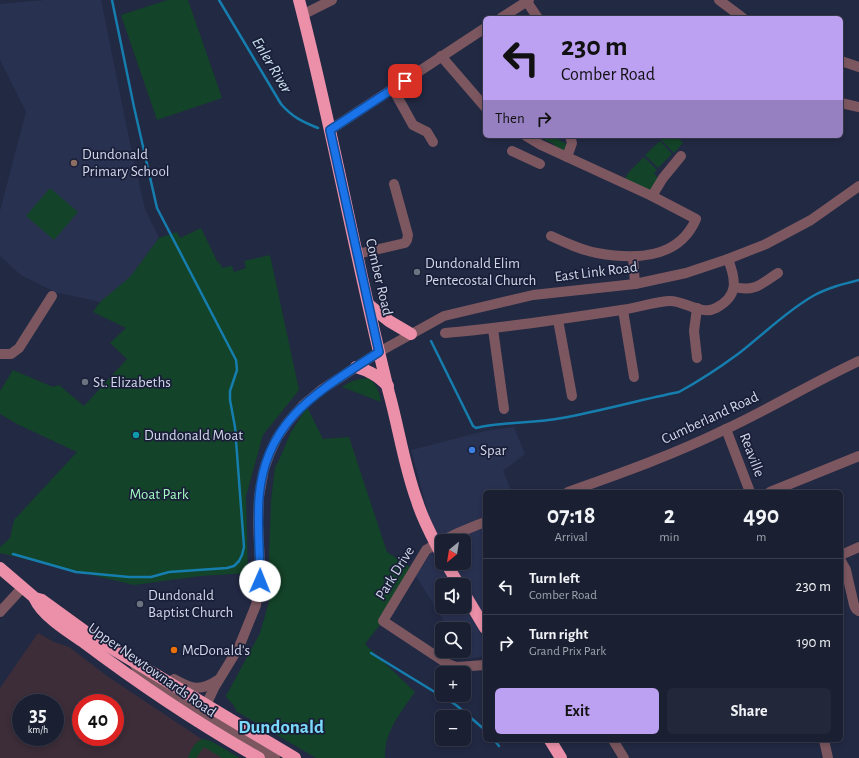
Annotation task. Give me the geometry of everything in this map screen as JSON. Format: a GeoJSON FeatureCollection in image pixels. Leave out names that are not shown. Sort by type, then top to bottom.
{"type":"FeatureCollection","features":[{"type":"Feature","properties":{"kind":"highway","name":"Comber Road"},"geometry":{"type":"LineString","coordinates":[[298,0],[330,130],[379,352],[416,500],[425,524],[435,544]]}},
{"type":"Feature","properties":{"kind":"highway"},"geometry":{"type":"LineString","coordinates":[[369,304],[389,321],[411,334]]}},
{"type":"Feature","properties":{"kind":"highway"},"geometry":{"type":"LineString","coordinates":[[356,367],[371,371],[388,386]]}},
{"type":"Feature","properties":{"kind":"highway","name":"Upper Newtownards Road"},"geometry":{"type":"LineString","coordinates":[[0,568],[35,598],[42,600],[93,637],[145,668],[259,758]]}},
{"type":"Feature","properties":{"kind":"highway","name":"Upper Newtownards Road"},"geometry":{"type":"LineString","coordinates":[[35,598],[38,606],[63,627],[126,674],[295,758]]}},
{"type":"Feature","properties":{"kind":"highway"},"geometry":{"type":"LineString","coordinates":[[471,605],[483,625]]}},
{"type":"Feature","properties":{"kind":"highway"},"geometry":{"type":"LineString","coordinates":[[551,742],[561,758]]}},
{"type":"Feature","properties":{"kind":"street"},"geometry":{"type":"LineString","coordinates":[[302,15],[332,0]]}},
{"type":"Feature","properties":{"kind":"street"},"geometry":{"type":"LineString","coordinates":[[719,0],[740,16]]}},
{"type":"Feature","properties":{"kind":"street"},"geometry":{"type":"LineString","coordinates":[[504,16],[528,1],[537,16]]}},
{"type":"Feature","properties":{"kind":"street"},"geometry":{"type":"LineString","coordinates":[[330,130],[483,29]]}},
{"type":"Feature","properties":{"kind":"street"},"geometry":{"type":"LineString","coordinates":[[441,56],[483,105]]}},
{"type":"Feature","properties":{"kind":"street"},"geometry":{"type":"LineString","coordinates":[[843,62],[859,67]]}},
{"type":"Feature","properties":{"kind":"street"},"geometry":{"type":"LineString","coordinates":[[393,89],[413,125],[428,132],[433,142]]}},
{"type":"Feature","properties":{"kind":"street"},"geometry":{"type":"LineString","coordinates":[[843,103],[859,107]]}},
{"type":"Feature","properties":{"kind":"street"},"geometry":{"type":"LineString","coordinates":[[529,138],[652,196],[696,219],[686,236],[678,244],[667,250],[654,254],[633,256],[597,253],[550,236]]}},
{"type":"Feature","properties":{"kind":"street"},"geometry":{"type":"LineString","coordinates":[[567,157],[572,143],[571,138]]}},
{"type":"Feature","properties":{"kind":"street"},"geometry":{"type":"LineString","coordinates":[[528,158],[535,142]]}},
{"type":"Feature","properties":{"kind":"street"},"geometry":{"type":"LineString","coordinates":[[512,150],[540,164]]}},
{"type":"Feature","properties":{"kind":"street"},"geometry":{"type":"LineString","coordinates":[[652,196],[663,178],[680,156]]}},
{"type":"Feature","properties":{"kind":"street"},"geometry":{"type":"LineString","coordinates":[[357,254],[404,243],[407,240],[408,235],[394,184]]}},
{"type":"Feature","properties":{"kind":"street","name":"East Link Road"},"geometry":{"type":"LineString","coordinates":[[202,713],[220,678],[239,647],[256,605],[260,581],[258,523],[259,497],[264,469],[272,448],[288,422],[303,405],[321,390],[379,352],[444,316],[533,295],[635,284],[686,273],[766,244],[801,226],[859,186]]}},
{"type":"Feature","properties":{"kind":"street"},"geometry":{"type":"LineString","coordinates":[[633,256],[635,284]]}},
{"type":"Feature","properties":{"kind":"street"},"geometry":{"type":"LineString","coordinates":[[445,333],[493,329],[558,320],[669,301],[679,302],[704,310],[714,309],[725,303],[733,291],[735,282],[728,259]]}},
{"type":"Feature","properties":{"kind":"street"},"geometry":{"type":"LineString","coordinates":[[734,287],[747,290],[755,288],[778,273]]}},
{"type":"Feature","properties":{"kind":"street"},"geometry":{"type":"LineString","coordinates":[[0,354],[11,354],[19,348],[52,296]]}},
{"type":"Feature","properties":{"kind":"street"},"geometry":{"type":"LineString","coordinates":[[697,308],[694,332],[697,358]]}},
{"type":"Feature","properties":{"kind":"street"},"geometry":{"type":"LineString","coordinates":[[623,310],[634,377]]}},
{"type":"Feature","properties":{"kind":"street"},"geometry":{"type":"LineString","coordinates":[[558,320],[572,396]]}},
{"type":"Feature","properties":{"kind":"street"},"geometry":{"type":"LineString","coordinates":[[493,329],[504,410]]}},
{"type":"Feature","properties":{"kind":"street","name":"Cumberland Road"},"geometry":{"type":"LineString","coordinates":[[574,490],[627,472],[726,430],[826,376],[859,361]]}},
{"type":"Feature","properties":{"kind":"street","name":"Reaville"},"geometry":{"type":"LineString","coordinates":[[726,430],[749,490]]}},
{"type":"Feature","properties":{"kind":"street"},"geometry":{"type":"LineString","coordinates":[[775,490],[859,456]]}},
{"type":"Feature","properties":{"kind":"street"},"geometry":{"type":"LineString","coordinates":[[458,534],[483,523]]}},
{"type":"Feature","properties":{"kind":"street","name":"Park Drive"},"geometry":{"type":"LineString","coordinates":[[435,544],[426,550],[383,622],[448,664],[456,667],[483,665]]}},
{"type":"Feature","properties":{"kind":"street"},"geometry":{"type":"LineString","coordinates":[[843,554],[859,547]]}},
{"type":"Feature","properties":{"kind":"street"},"geometry":{"type":"LineString","coordinates":[[843,565],[846,570],[854,605],[859,611]]}},
{"type":"Feature","properties":{"kind":"street"},"geometry":{"type":"LineString","coordinates":[[0,612],[22,588]]}},
{"type":"Feature","properties":{"kind":"street"},"geometry":{"type":"LineString","coordinates":[[133,662],[139,672],[202,713],[276,758]]}},
{"type":"Feature","properties":{"kind":"street"},"geometry":{"type":"LineString","coordinates":[[145,668],[156,668],[186,686],[194,688],[204,688],[220,678]]}},
{"type":"Feature","properties":{"kind":"street"},"geometry":{"type":"LineString","coordinates":[[614,742],[624,758]]}},
{"type":"Feature","properties":{"kind":"street"},"geometry":{"type":"LineString","coordinates":[[824,742],[828,758]]}},
{"type":"Feature","properties":{"kind":"shaded area","name":"Dundonald Primary School"},"geometry":{"type":"Polygon","coordinates":[[[45,0],[101,0],[145,209],[159,238],[130,277],[100,302],[55,292],[21,275],[0,256],[0,211],[26,112],[0,60],[0,4],[45,0]]]}},
{"type":"Feature","properties":{"kind":"shaded area"},"geometry":{"type":"Polygon","coordinates":[[[514,427],[525,454],[503,471],[511,490],[483,490],[483,517],[477,519],[483,530],[483,616],[471,594],[471,578],[462,578],[457,570],[471,570],[471,534],[437,534],[432,528],[411,450],[485,431],[514,427]]]}},
{"type":"Feature","properties":{"kind":"shaded area"},"geometry":{"type":"Polygon","coordinates":[[[432,551],[435,556],[435,570],[443,570],[448,578],[435,578],[435,607],[416,576],[432,551]]]}},
{"type":"Feature","properties":{"kind":"shaded area"},"geometry":{"type":"Polygon","coordinates":[[[440,614],[469,614],[483,637],[483,656],[468,659],[467,658],[471,658],[471,622],[445,622],[440,614]]]}},
{"type":"Feature","properties":{"kind":"shaded area"},"geometry":{"type":"Polygon","coordinates":[[[38,633],[54,642],[69,647],[107,676],[232,758],[0,758],[0,688],[38,633]]]}},
{"type":"Feature","properties":{"kind":"green space"},"geometry":{"type":"Polygon","coordinates":[[[167,0],[188,0],[222,98],[157,120],[121,15],[167,0]]]}},
{"type":"Feature","properties":{"kind":"green space"},"geometry":{"type":"Polygon","coordinates":[[[541,138],[555,138],[569,145],[565,151],[554,146],[554,144],[541,138]]]}},
{"type":"Feature","properties":{"kind":"green space"},"geometry":{"type":"Polygon","coordinates":[[[663,138],[678,138],[683,143],[674,153],[661,140],[663,138]]]}},
{"type":"Feature","properties":{"kind":"green space"},"geometry":{"type":"Polygon","coordinates":[[[660,141],[672,154],[658,168],[645,155],[660,141]]]}},
{"type":"Feature","properties":{"kind":"green space"},"geometry":{"type":"Polygon","coordinates":[[[644,157],[657,170],[654,173],[658,178],[649,191],[625,179],[628,173],[644,157]]]}},
{"type":"Feature","properties":{"kind":"green space"},"geometry":{"type":"Polygon","coordinates":[[[50,188],[78,212],[54,240],[26,216],[50,188]]]}},
{"type":"Feature","properties":{"kind":"green space","name":"Moat Park"},"geometry":{"type":"Polygon","coordinates":[[[201,228],[218,263],[220,263],[222,268],[232,266],[234,272],[246,268],[244,261],[270,255],[299,390],[263,435],[246,496],[248,573],[200,576],[134,585],[0,553],[0,547],[10,538],[14,520],[77,452],[17,424],[0,414],[0,391],[13,370],[53,387],[59,385],[84,406],[127,359],[110,343],[126,328],[93,312],[100,302],[130,277],[159,238],[177,232],[180,238],[201,228]]]}},
{"type":"Feature","properties":{"kind":"green space"},"geometry":{"type":"Polygon","coordinates":[[[368,378],[377,388],[381,402],[342,387],[348,383],[368,378]]]}},
{"type":"Feature","properties":{"kind":"green space"},"geometry":{"type":"Polygon","coordinates":[[[307,407],[323,439],[349,437],[387,552],[413,569],[383,621],[365,644],[415,692],[390,731],[385,749],[385,758],[316,758],[236,711],[226,696],[260,633],[270,598],[271,581],[269,556],[271,501],[275,467],[291,432],[307,407]]]}},
{"type":"Feature","properties":{"kind":"green space"},"geometry":{"type":"Polygon","coordinates":[[[203,739],[211,741],[240,758],[222,758],[204,747],[196,758],[188,758],[195,744],[203,739]]]}},
{"type":"Feature","properties":{"kind":"waterway"},"geometry":{"type":"LineString","coordinates":[[13,554],[76,572],[129,577],[151,577],[169,572],[227,568],[234,566],[239,561],[244,547],[235,427],[230,400],[230,391],[237,370],[236,360],[157,208],[112,0]]}},
{"type":"Feature","properties":{"kind":"waterway","name":"Enler River"},"geometry":{"type":"LineString","coordinates":[[219,0],[281,104],[298,119],[318,128]]}},
{"type":"Feature","properties":{"kind":"waterway"},"geometry":{"type":"LineString","coordinates":[[431,341],[473,426],[476,428],[497,424],[551,420],[679,392],[731,359],[803,302],[824,291],[859,280]]}},
{"type":"Feature","properties":{"kind":"waterway"},"geometry":{"type":"LineString","coordinates":[[371,653],[456,705],[483,728]]}},
{"type":"Feature","properties":{"kind":"waterway"},"geometry":{"type":"LineString","coordinates":[[496,742],[499,746]]}},
{"type":"Feature","properties":{"kind":"place","name":"Dundonald Primary School"},"geometry":{"type":"Point","coordinates":[74,163]}},
{"type":"Feature","properties":{"kind":"place","name":"Dundonald Elim Pentecostal Church"},"geometry":{"type":"Point","coordinates":[417,272]}},
{"type":"Feature","properties":{"kind":"place","name":"St. Elizabeths"},"geometry":{"type":"Point","coordinates":[85,382]}},
{"type":"Feature","properties":{"kind":"place","name":"Dundonald Moat"},"geometry":{"type":"Point","coordinates":[136,435]}},
{"type":"Feature","properties":{"kind":"place","name":"Spar"},"geometry":{"type":"Point","coordinates":[472,450]}},
{"type":"Feature","properties":{"kind":"place","name":"Dundonald Baptist Church"},"geometry":{"type":"Point","coordinates":[140,604]}},
{"type":"Feature","properties":{"kind":"place","name":"McDonald's"},"geometry":{"type":"Point","coordinates":[174,650]}},
{"type":"Feature","properties":{"kind":"district","name":"Dundonald"},"geometry":{"type":"Point","coordinates":[281,727]}},
{"type":"Feature","properties":{"kind":"route"},"geometry":{"type":"LineString","coordinates":[[260,581],[258,523],[259,497],[264,469],[277,438],[288,422],[303,405],[321,390],[379,352],[330,130],[405,81]]}}]}
